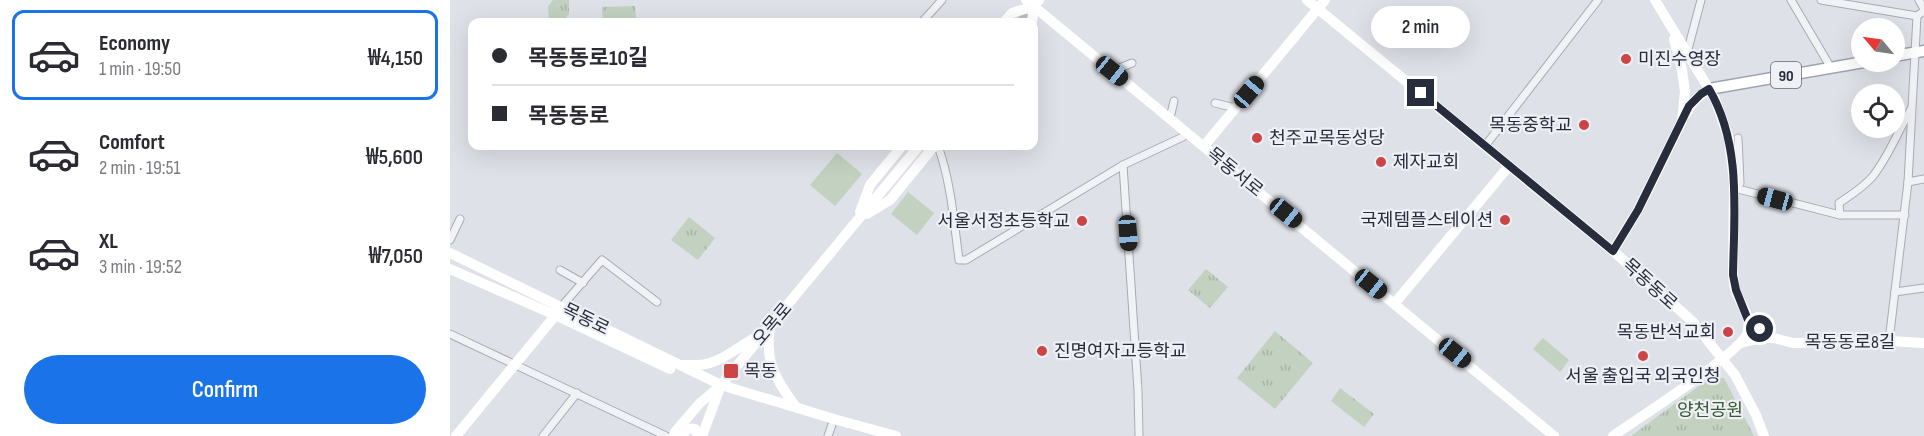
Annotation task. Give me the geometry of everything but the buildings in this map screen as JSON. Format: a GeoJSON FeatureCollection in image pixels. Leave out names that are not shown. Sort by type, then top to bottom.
{"type":"FeatureCollection","features":[{"type":"Feature","properties":{"kind":"main road","name":"목동동로"},"geometry":{"type":"LineString","coordinates":[[1307,0],[1321,4],[1485,146],[1613,251],[1693,322],[1735,375],[1764,436]]}},
{"type":"Feature","properties":{"kind":"main road"},"geometry":{"type":"LineString","coordinates":[[1613,436],[1722,359],[1741,343],[1748,331],[1748,320],[1736,290],[1733,275],[1734,186],[1729,139],[1720,110],[1709,89],[1655,0]]}},
{"type":"Feature","properties":{"kind":"main road"},"geometry":{"type":"LineString","coordinates":[[1008,18],[1012,13],[1033,2]]}},
{"type":"Feature","properties":{"kind":"main road"},"geometry":{"type":"LineString","coordinates":[[1032,18],[1033,2]]}},
{"type":"Feature","properties":{"kind":"main road","name":"목동서로"},"geometry":{"type":"LineString","coordinates":[[1033,2],[1112,71],[1554,436]]}},
{"type":"Feature","properties":{"kind":"main road"},"geometry":{"type":"LineString","coordinates":[[1204,146],[1321,4]]}},
{"type":"Feature","properties":{"kind":"main road"},"geometry":{"type":"LineString","coordinates":[[1672,28],[1685,92],[1682,121]]}},
{"type":"Feature","properties":{"kind":"main road"},"geometry":{"type":"LineString","coordinates":[[1905,54],[1920,52],[1924,42]]}},
{"type":"Feature","properties":{"kind":"main road","name":"90"},"geometry":{"type":"LineString","coordinates":[[1709,89],[1851,64]]}},
{"type":"Feature","properties":{"kind":"main road"},"geometry":{"type":"LineString","coordinates":[[1613,251],[1638,210],[1682,121],[1695,100],[1709,89]]}},
{"type":"Feature","properties":{"kind":"main road","name":"오목로"},"geometry":{"type":"LineString","coordinates":[[857,221],[870,185],[899,150]]}},
{"type":"Feature","properties":{"kind":"main road","name":"오목로"},"geometry":{"type":"LineString","coordinates":[[700,436],[721,385],[916,150]]}},
{"type":"Feature","properties":{"kind":"main road","name":"오목로"},"geometry":{"type":"LineString","coordinates":[[857,221],[890,200],[933,150]]}},
{"type":"Feature","properties":{"kind":"main road"},"geometry":{"type":"LineString","coordinates":[[1395,303],[1509,166]]}},
{"type":"Feature","properties":{"kind":"main road","name":"목동로"},"geometry":{"type":"LineString","coordinates":[[450,254],[695,381],[721,385],[896,436]]}},
{"type":"Feature","properties":{"kind":"main road","name":"목동로"},"geometry":{"type":"LineString","coordinates":[[450,269],[558,311],[721,385]]}},
{"type":"Feature","properties":{"kind":"main road"},"geometry":{"type":"LineString","coordinates":[[456,436],[558,311]]}},
{"type":"Feature","properties":{"kind":"main road"},"geometry":{"type":"LineString","coordinates":[[1748,320],[1774,339]]}},
{"type":"Feature","properties":{"kind":"main road"},"geometry":{"type":"LineString","coordinates":[[678,365],[699,365],[716,361],[767,330],[768,353],[772,365],[787,396],[798,408]]}},
{"type":"Feature","properties":{"kind":"main road","name":"목동동로8길"},"geometry":{"type":"LineString","coordinates":[[1741,343],[1760,338],[1793,343],[1889,341],[1924,343]]}},
{"type":"Feature","properties":{"kind":"main road"},"geometry":{"type":"LineString","coordinates":[[674,436],[700,403],[721,385]]}},
{"type":"Feature","properties":{"kind":"main road"},"geometry":{"type":"LineString","coordinates":[[682,436],[691,428],[695,429],[700,436]]}},
{"type":"Feature","properties":{"kind":"street"},"geometry":{"type":"LineString","coordinates":[[926,18],[942,0]]}},
{"type":"Feature","properties":{"kind":"street"},"geometry":{"type":"LineString","coordinates":[[1485,146],[1598,0]]}},
{"type":"Feature","properties":{"kind":"street"},"geometry":{"type":"LineString","coordinates":[[1687,53],[1701,0]]}},
{"type":"Feature","properties":{"kind":"street"},"geometry":{"type":"LineString","coordinates":[[1791,0],[1831,68]]}},
{"type":"Feature","properties":{"kind":"street"},"geometry":{"type":"LineString","coordinates":[[1821,0],[1917,16]]}},
{"type":"Feature","properties":{"kind":"street"},"geometry":{"type":"LineString","coordinates":[[1917,16],[1924,10],[1919,0]]}},
{"type":"Feature","properties":{"kind":"street"},"geometry":{"type":"LineString","coordinates":[[1889,341],[1905,215],[1912,108],[1920,52],[1917,16]]}},
{"type":"Feature","properties":{"kind":"street"},"geometry":{"type":"LineString","coordinates":[[1112,71],[1132,63]]}},
{"type":"Feature","properties":{"kind":"street"},"geometry":{"type":"LineString","coordinates":[[1170,118],[1174,101]]}},
{"type":"Feature","properties":{"kind":"street"},"geometry":{"type":"LineString","coordinates":[[1215,103],[1235,108]]}},
{"type":"Feature","properties":{"kind":"street"},"geometry":{"type":"LineString","coordinates":[[1840,215],[1839,203],[1872,177],[1886,157],[1912,108]]}},
{"type":"Feature","properties":{"kind":"street"},"geometry":{"type":"LineString","coordinates":[[938,150],[943,159],[959,260],[966,260],[1123,165],[1189,134]]}},
{"type":"Feature","properties":{"kind":"street"},"geometry":{"type":"LineString","coordinates":[[1734,186],[1740,183],[1741,148],[1738,138]]}},
{"type":"Feature","properties":{"kind":"street"},"geometry":{"type":"LineString","coordinates":[[1123,165],[1139,436]]}},
{"type":"Feature","properties":{"kind":"street"},"geometry":{"type":"LineString","coordinates":[[1908,182],[1924,179]]}},
{"type":"Feature","properties":{"kind":"street"},"geometry":{"type":"LineString","coordinates":[[1734,186],[1840,215],[1905,215]]}},
{"type":"Feature","properties":{"kind":"street"},"geometry":{"type":"LineString","coordinates":[[450,240],[460,219]]}},
{"type":"Feature","properties":{"kind":"street"},"geometry":{"type":"LineString","coordinates":[[558,311],[602,260],[657,302]]}},
{"type":"Feature","properties":{"kind":"street"},"geometry":{"type":"LineString","coordinates":[[560,270],[583,283]]}},
{"type":"Feature","properties":{"kind":"street"},"geometry":{"type":"LineString","coordinates":[[1895,292],[1924,288]]}},
{"type":"Feature","properties":{"kind":"street"},"geometry":{"type":"LineString","coordinates":[[450,334],[516,363],[666,436]]}},
{"type":"Feature","properties":{"kind":"street"},"geometry":{"type":"LineString","coordinates":[[543,436],[577,393]]}},
{"type":"Feature","properties":{"kind":"street"},"geometry":{"type":"LineString","coordinates":[[828,436],[834,419]]}},
{"type":"Feature","properties":{"kind":"green space"},"geometry":{"type":"Polygon","coordinates":[[[553,0],[569,0],[569,14],[566,18],[549,18],[548,6],[553,0]]]}},
{"type":"Feature","properties":{"kind":"green space"},"geometry":{"type":"Polygon","coordinates":[[[635,6],[636,18],[603,18],[602,7],[635,6]]]}},
{"type":"Feature","properties":{"kind":"green space"},"geometry":{"type":"Polygon","coordinates":[[[837,153],[862,174],[835,206],[810,185],[837,153]]]}},
{"type":"Feature","properties":{"kind":"green space"},"geometry":{"type":"Polygon","coordinates":[[[908,192],[934,213],[917,235],[891,214],[908,192]]]}},
{"type":"Feature","properties":{"kind":"green space"},"geometry":{"type":"Polygon","coordinates":[[[689,217],[715,238],[698,260],[671,240],[689,217]]]}},
{"type":"Feature","properties":{"kind":"green space"},"geometry":{"type":"Polygon","coordinates":[[[1206,269],[1228,287],[1210,308],[1188,290],[1206,269]]]}},
{"type":"Feature","properties":{"kind":"green space"},"geometry":{"type":"Polygon","coordinates":[[[1275,331],[1313,363],[1275,409],[1237,378],[1275,331]]]}},
{"type":"Feature","properties":{"kind":"green space"},"geometry":{"type":"Polygon","coordinates":[[[1543,338],[1569,360],[1560,372],[1533,349],[1543,338]]]}},
{"type":"Feature","properties":{"kind":"green space","name":"양천공원"},"geometry":{"type":"Polygon","coordinates":[[[1715,378],[1724,378],[1754,436],[1631,436],[1703,383],[1715,378]]]}},
{"type":"Feature","properties":{"kind":"green space"},"geometry":{"type":"Polygon","coordinates":[[[1340,388],[1374,414],[1364,427],[1331,401],[1340,388]]]}},
{"type":"Feature","properties":{"kind":"tunnel"},"geometry":{"type":"LineString","coordinates":[[1024,18],[1036,4]]}},
{"type":"Feature","properties":{"kind":"place","name":"미진수영장"},"geometry":{"type":"Point","coordinates":[1626,59]}},
{"type":"Feature","properties":{"kind":"place","name":"목동중학교"},"geometry":{"type":"Point","coordinates":[1584,125]}},
{"type":"Feature","properties":{"kind":"place","name":"천주교목동성당"},"geometry":{"type":"Point","coordinates":[1257,138]}},
{"type":"Feature","properties":{"kind":"place","name":"제자교회"},"geometry":{"type":"Point","coordinates":[1381,162]}},
{"type":"Feature","properties":{"kind":"place","name":"국제템플스테이션"},"geometry":{"type":"Point","coordinates":[1505,220]}},
{"type":"Feature","properties":{"kind":"place","name":"서울서정초등학교"},"geometry":{"type":"Point","coordinates":[1082,221]}},
{"type":"Feature","properties":{"kind":"place","name":"목동반석교회"},"geometry":{"type":"Point","coordinates":[1728,332]}},
{"type":"Feature","properties":{"kind":"place","name":"진명여자고등학교"},"geometry":{"type":"Point","coordinates":[1042,351]}},
{"type":"Feature","properties":{"kind":"place","name":"서울 출입국 외국인청"},"geometry":{"type":"Point","coordinates":[1643,356]}},
{"type":"Feature","properties":{"kind":"place","name":"목동"},"geometry":{"type":"Point","coordinates":[731,371]}},
{"type":"Feature","properties":{"kind":"route"},"geometry":{"type":"LineString","coordinates":[[1421,93],[1613,251],[1638,210],[1689,106],[1709,89],[1720,110],[1732,156],[1733,275],[1736,290],[1748,320],[1760,329]]}}]}
